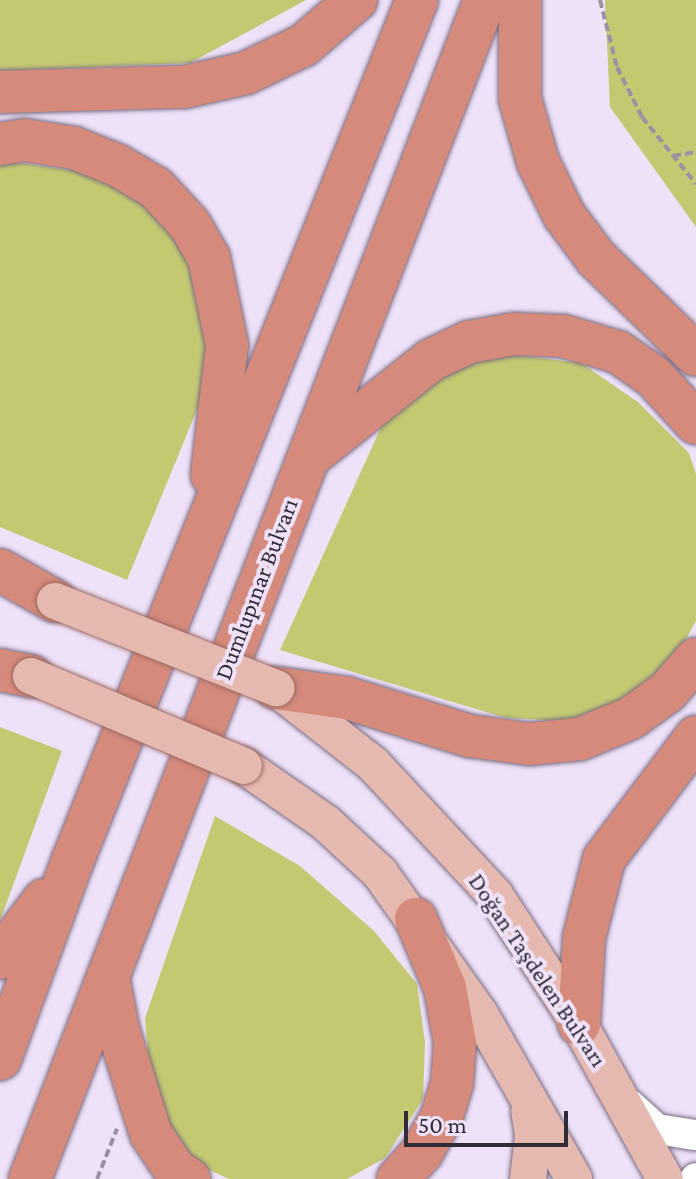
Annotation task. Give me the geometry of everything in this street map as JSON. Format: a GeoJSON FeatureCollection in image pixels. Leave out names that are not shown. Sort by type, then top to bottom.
{"type":"FeatureCollection","features":[{"type":"Feature","properties":{"kind":"highway"},"geometry":{"type":"LineString","coordinates":[[0,92],[184,87],[246,73],[304,45],[356,0]]}},
{"type":"Feature","properties":{"kind":"highway"},"geometry":{"type":"LineString","coordinates":[[0,1059],[73,860],[417,0]]}},
{"type":"Feature","properties":{"kind":"highway","name":"Dumlupınar Bulvarı"},"geometry":{"type":"LineString","coordinates":[[30,1179],[485,0]]}},
{"type":"Feature","properties":{"kind":"highway"},"geometry":{"type":"LineString","coordinates":[[520,0],[520,99],[538,162],[564,215],[596,258],[696,355]]}},
{"type":"Feature","properties":{"kind":"highway"},"geometry":{"type":"LineString","coordinates":[[0,144],[24,140],[74,148],[117,165],[156,188],[190,225],[209,258],[227,345],[207,525]]}},
{"type":"Feature","properties":{"kind":"highway"},"geometry":{"type":"LineString","coordinates":[[305,460],[431,360],[469,342],[514,334],[563,336],[618,352],[654,377],[696,423]]}},
{"type":"Feature","properties":{"kind":"highway"},"geometry":{"type":"LineString","coordinates":[[0,570],[55,601]]}},
{"type":"Feature","properties":{"kind":"highway"},"geometry":{"type":"LineString","coordinates":[[276,688],[347,698],[470,736],[529,744],[580,739],[631,718],[667,692],[696,659]]}},
{"type":"Feature","properties":{"kind":"highway"},"geometry":{"type":"LineString","coordinates":[[579,1024],[584,938],[604,859],[696,737]]}},
{"type":"Feature","properties":{"kind":"highway"},"geometry":{"type":"LineString","coordinates":[[0,958],[73,860]]}},
{"type":"Feature","properties":{"kind":"highway"},"geometry":{"type":"LineString","coordinates":[[398,1179],[422,1152],[442,1116],[452,1083],[455,1043],[445,988],[416,919]]}},
{"type":"Feature","properties":{"kind":"highway"},"geometry":{"type":"LineString","coordinates":[[108,976],[139,1102],[151,1134],[175,1170],[189,1179]]}},
{"type":"Feature","properties":{"kind":"main road","name":"Doğan Taşdelen Bulvarı"},"geometry":{"type":"LineString","coordinates":[[0,580],[276,688],[373,764],[438,828],[495,895],[579,1024],[665,1179]]}},
{"type":"Feature","properties":{"kind":"main road"},"geometry":{"type":"LineString","coordinates":[[10,670],[244,766],[326,823],[380,873],[416,919],[511,1068],[574,1179]]}},
{"type":"Feature","properties":{"kind":"main road"},"geometry":{"type":"LineString","coordinates":[[511,1068],[533,1135],[528,1179]]}},
{"type":"Feature","properties":{"kind":"street"},"geometry":{"type":"LineString","coordinates":[[621,1098],[657,1129],[696,1135]]}},
{"type":"Feature","properties":{"kind":"path"},"geometry":{"type":"LineString","coordinates":[[600,0],[617,67],[642,117],[696,184]]}},
{"type":"Feature","properties":{"kind":"path"},"geometry":{"type":"LineString","coordinates":[[673,156],[696,152]]}},
{"type":"Feature","properties":{"kind":"path"},"geometry":{"type":"LineString","coordinates":[[97,1179],[124,1110],[139,1102]]}},
{"type":"Feature","properties":{"kind":"green space"},"geometry":{"type":"Polygon","coordinates":[[[0,0],[306,0],[190,63],[0,71],[0,0]]]}},
{"type":"Feature","properties":{"kind":"green space"},"geometry":{"type":"Polygon","coordinates":[[[605,0],[696,0],[696,227],[610,107],[605,0]]]}},
{"type":"Feature","properties":{"kind":"green space"},"geometry":{"type":"Polygon","coordinates":[[[14,162],[91,173],[165,217],[201,291],[207,340],[201,400],[127,580],[0,527],[0,166],[14,162]]]}},
{"type":"Feature","properties":{"kind":"green space"},"geometry":{"type":"Polygon","coordinates":[[[497,353],[581,363],[638,402],[689,453],[696,474],[696,621],[672,664],[619,702],[577,722],[506,718],[280,650],[383,423],[443,375],[497,353]]]}},
{"type":"Feature","properties":{"kind":"green space"},"geometry":{"type":"Polygon","coordinates":[[[0,727],[62,751],[0,921],[0,727]]]}},
{"type":"Feature","properties":{"kind":"green space"},"geometry":{"type":"Polygon","coordinates":[[[215,816],[300,866],[374,931],[417,984],[425,1042],[423,1099],[385,1158],[347,1179],[229,1179],[194,1163],[162,1120],[150,1077],[145,1018],[215,816]]]}}]}
